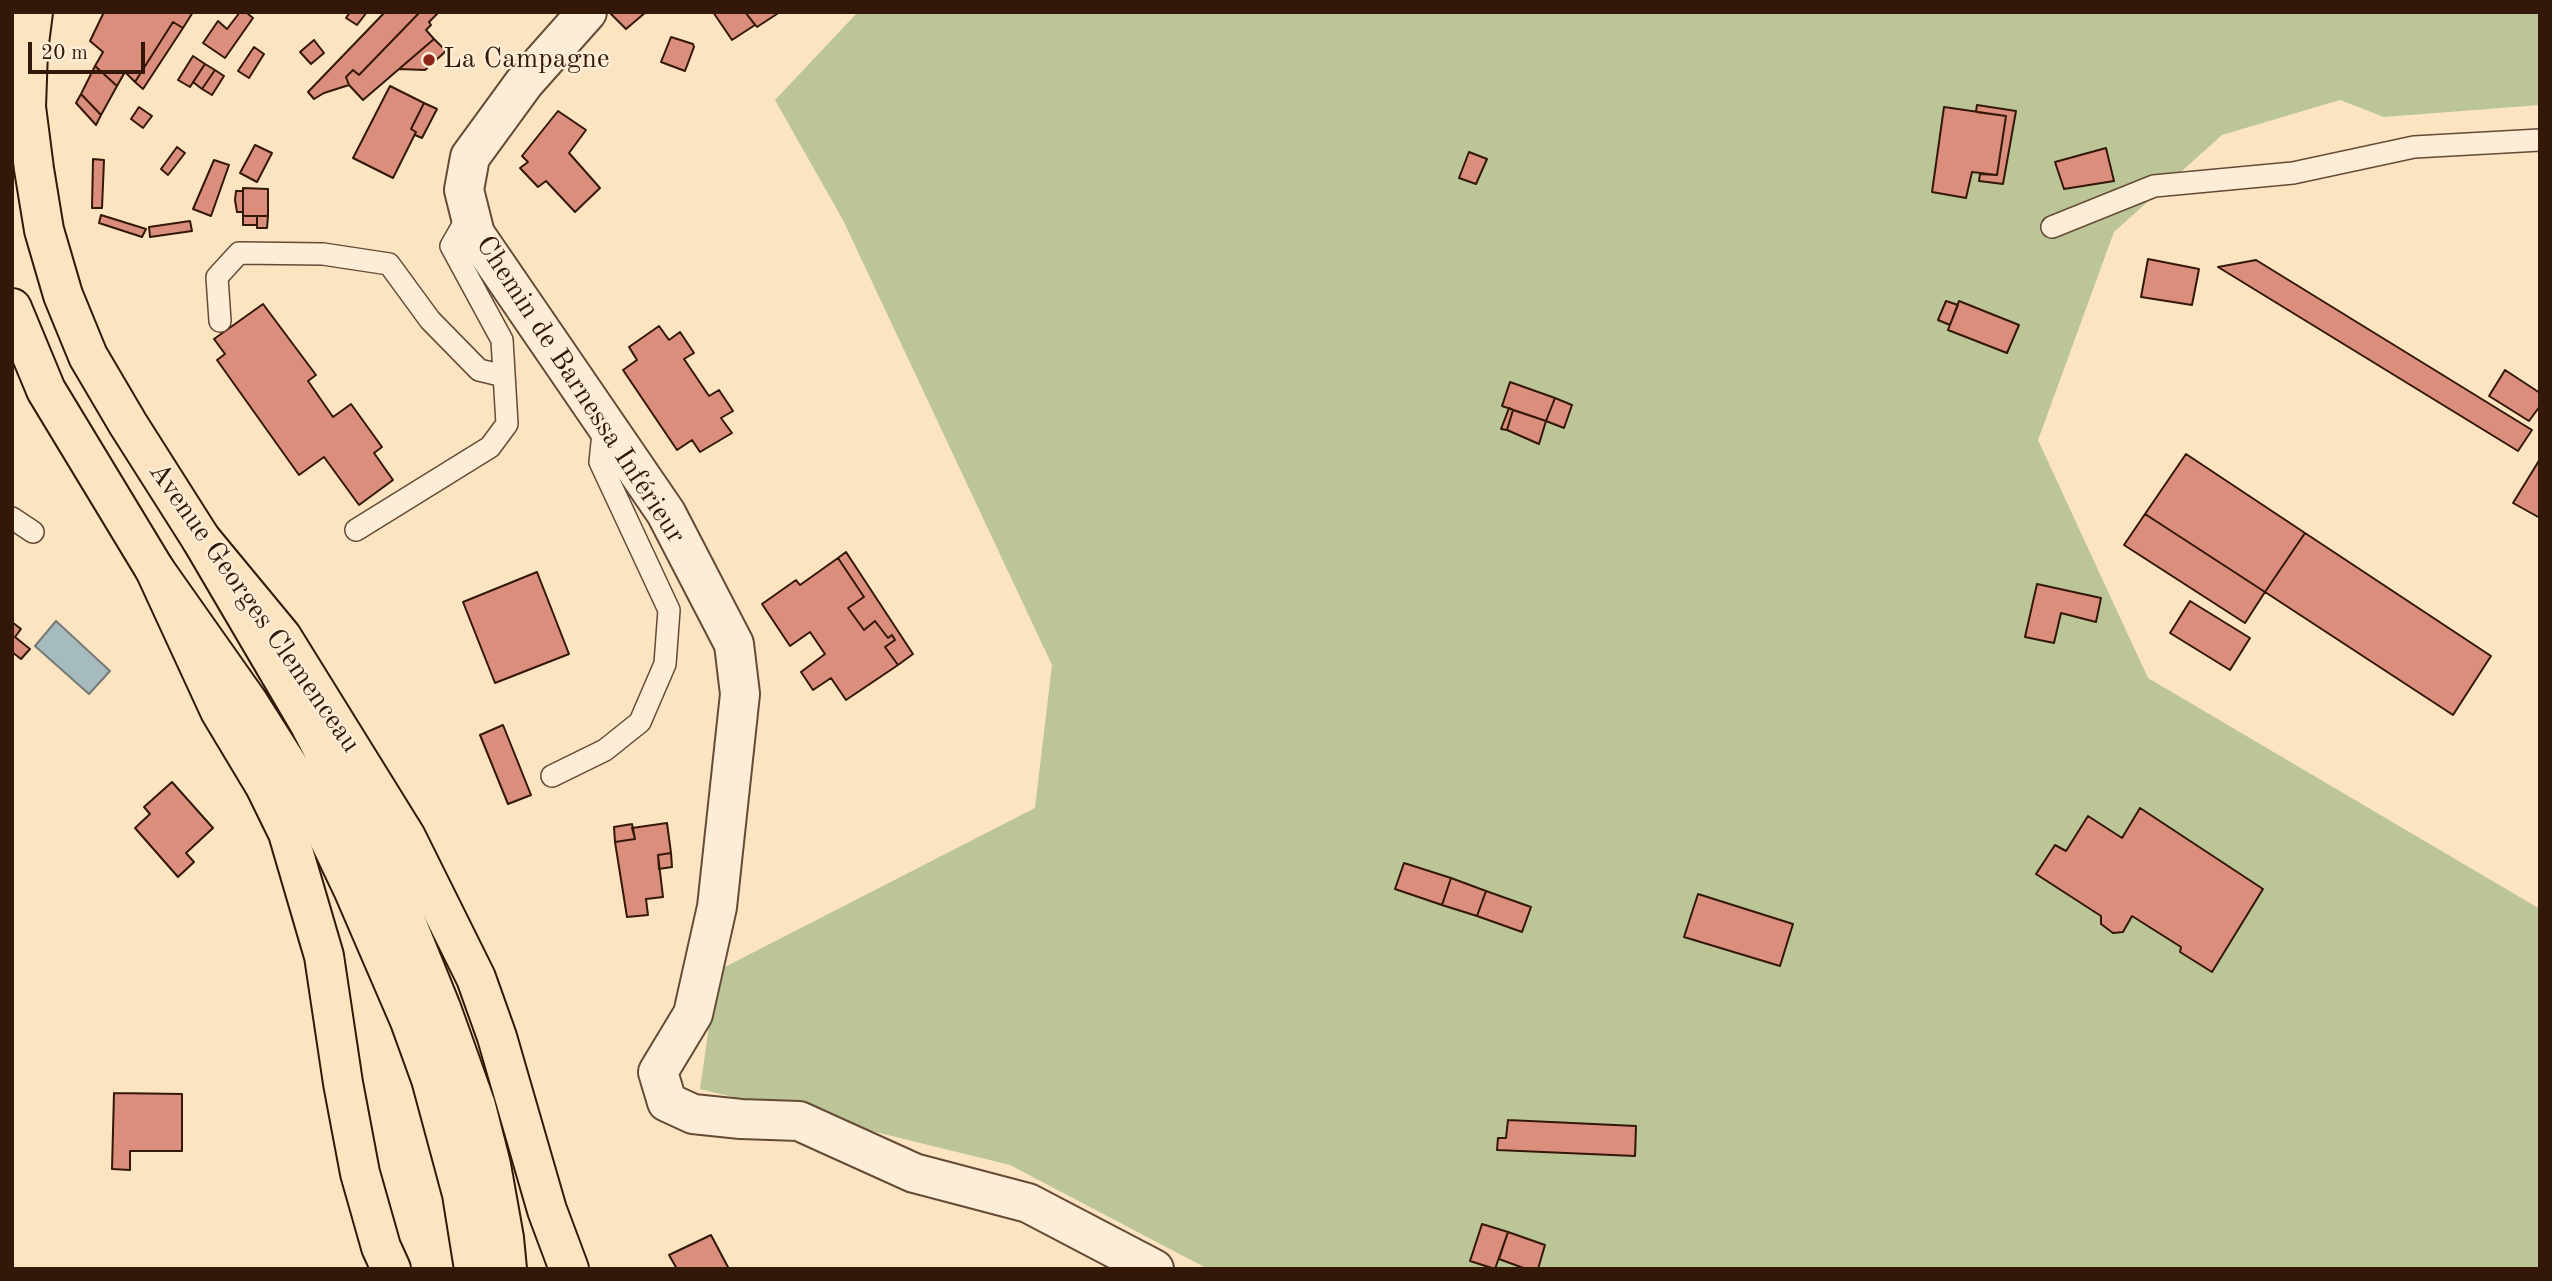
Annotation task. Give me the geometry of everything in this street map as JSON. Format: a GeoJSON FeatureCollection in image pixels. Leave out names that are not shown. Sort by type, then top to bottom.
{"type":"FeatureCollection","features":[{"type":"Feature","properties":{"kind":"main road","name":"Avenue Georges Clemenceau"},"geometry":{"type":"LineString","coordinates":[[33,12],[28,51],[26,107],[44,230],[63,295],[88,356],[201,539],[282,637],[366,769],[424,873],[476,978],[547,1210],[569,1269]]}},
{"type":"Feature","properties":{"kind":"main road","name":"Avenue Georges Clemenceau"},"geometry":{"type":"LineString","coordinates":[[12,308],[46,390],[155,570],[220,711],[265,786],[288,833],[324,956],[360,1173],[381,1247],[391,1269]]}},
{"type":"Feature","properties":{"kind":"main road"},"geometry":{"type":"LineString","coordinates":[[201,539],[309,723],[363,826],[425,1014],[431,1079],[462,1194],[474,1269]]}},
{"type":"Feature","properties":{"kind":"main road"},"geometry":{"type":"LineString","coordinates":[[155,570],[248,702],[313,805],[353,889],[476,1106],[491,1165],[507,1269]]}},
{"type":"Feature","properties":{"kind":"street","name":"Chemin de Barnessa Inférieur"},"geometry":{"type":"LineString","coordinates":[[587,12],[524,83],[470,157],[464,190],[475,234],[666,513],[734,644],[740,694],[717,907],[693,1014],[658,1072],[667,1102],[693,1114],[799,1121],[914,1173],[1028,1203],[1154,1269]]}},
{"type":"Feature","properties":{"kind":"lane"},"geometry":{"type":"LineString","coordinates":[[2052,227],[2154,186],[2293,173],[2414,147],[2540,140]]}},
{"type":"Feature","properties":{"kind":"lane"},"geometry":{"type":"LineString","coordinates":[[356,530],[490,446],[507,424],[502,340],[451,246],[470,213]]}},
{"type":"Feature","properties":{"kind":"lane"},"geometry":{"type":"LineString","coordinates":[[220,321],[217,276],[239,253],[323,254],[390,264],[430,320],[479,370],[504,376]]}},
{"type":"Feature","properties":{"kind":"lane"},"geometry":{"type":"LineString","coordinates":[[552,776],[605,750],[640,722],[665,664],[669,610],[600,462],[604,422]]}},
{"type":"Feature","properties":{"kind":"lane"},"geometry":{"type":"LineString","coordinates":[[12,518],[33,532]]}},
{"type":"Feature","properties":{"kind":"green space"},"geometry":{"type":"Polygon","coordinates":[[[858,12],[2540,12],[2540,105],[2384,117],[2340,100],[2222,135],[2114,232],[2038,440],[2148,678],[2540,909],[2540,1269],[1208,1269],[1010,1165],[700,1089],[717,971],[1035,808],[1052,665],[843,220],[775,100],[858,12]]]}},
{"type":"Feature","properties":{"kind":"shaded area"},"geometry":{"type":"Polygon","coordinates":[[[56,621],[110,671],[89,694],[35,646],[56,621]]]}},
{"type":"Feature","properties":{"kind":"building"},"geometry":{"type":"Polygon","coordinates":[[[104,12],[193,12],[183,28],[173,22],[135,82],[125,72],[117,86],[95,66],[103,52],[90,41],[104,12]]]}},
{"type":"Feature","properties":{"kind":"building"},"geometry":{"type":"Polygon","coordinates":[[[240,12],[253,18],[225,58],[203,43],[218,21],[227,29],[240,12]]]}},
{"type":"Feature","properties":{"kind":"building"},"geometry":{"type":"Polygon","coordinates":[[[350,12],[367,12],[357,25],[346,18],[350,12]]]}},
{"type":"Feature","properties":{"kind":"building"},"geometry":{"type":"Polygon","coordinates":[[[385,12],[420,12],[359,75],[353,70],[346,77],[349,85],[314,99],[308,92],[385,12]]]}},
{"type":"Feature","properties":{"kind":"building"},"geometry":{"type":"Polygon","coordinates":[[[420,12],[439,12],[429,22],[431,25],[426,30],[434,39],[363,100],[349,85],[346,77],[353,70],[359,75],[420,12]]]}},
{"type":"Feature","properties":{"kind":"building"},"geometry":{"type":"Polygon","coordinates":[[[609,12],[646,12],[626,29],[609,12]]]}},
{"type":"Feature","properties":{"kind":"building"},"geometry":{"type":"Polygon","coordinates":[[[713,12],[745,12],[755,25],[732,40],[713,12]]]}},
{"type":"Feature","properties":{"kind":"building"},"geometry":{"type":"Polygon","coordinates":[[[745,12],[780,12],[757,27],[745,12]]]}},
{"type":"Feature","properties":{"kind":"building"},"geometry":{"type":"Polygon","coordinates":[[[173,22],[183,28],[143,89],[135,82],[173,22]]]}},
{"type":"Feature","properties":{"kind":"building"},"geometry":{"type":"Polygon","coordinates":[[[671,37],[693,44],[685,71],[661,62],[671,37]]]}},
{"type":"Feature","properties":{"kind":"building"},"geometry":{"type":"Polygon","coordinates":[[[434,39],[446,51],[425,70],[399,69],[434,39]]]}},
{"type":"Feature","properties":{"kind":"building"},"geometry":{"type":"Polygon","coordinates":[[[314,40],[324,53],[311,64],[300,52],[314,40]]]}},
{"type":"Feature","properties":{"kind":"building"},"geometry":{"type":"Polygon","coordinates":[[[254,47],[264,54],[249,78],[238,71],[254,47]]]}},
{"type":"Feature","properties":{"kind":"building"},"geometry":{"type":"Polygon","coordinates":[[[193,56],[205,64],[190,87],[178,80],[193,56]]]}},
{"type":"Feature","properties":{"kind":"building"},"geometry":{"type":"Polygon","coordinates":[[[205,64],[215,70],[202,89],[193,82],[205,64]]]}},
{"type":"Feature","properties":{"kind":"building"},"geometry":{"type":"Polygon","coordinates":[[[95,66],[117,86],[101,115],[81,94],[95,66]]]}},
{"type":"Feature","properties":{"kind":"building"},"geometry":{"type":"Polygon","coordinates":[[[215,70],[224,76],[212,95],[202,89],[215,70]]]}},
{"type":"Feature","properties":{"kind":"building"},"geometry":{"type":"Polygon","coordinates":[[[390,86],[424,103],[411,129],[416,132],[393,178],[353,158],[390,86]]]}},
{"type":"Feature","properties":{"kind":"building"},"geometry":{"type":"Polygon","coordinates":[[[81,94],[101,115],[96,125],[76,103],[81,94]]]}},
{"type":"Feature","properties":{"kind":"building"},"geometry":{"type":"Polygon","coordinates":[[[424,103],[437,109],[422,138],[415,135],[416,132],[411,129],[424,103]]]}},
{"type":"Feature","properties":{"kind":"building"},"geometry":{"type":"Polygon","coordinates":[[[1977,105],[2016,111],[2003,184],[1979,181],[1980,174],[1997,175],[2006,116],[1976,112],[1977,105]]]}},
{"type":"Feature","properties":{"kind":"building"},"geometry":{"type":"Polygon","coordinates":[[[139,107],[152,116],[143,128],[131,119],[139,107]]]}},
{"type":"Feature","properties":{"kind":"building"},"geometry":{"type":"Polygon","coordinates":[[[1944,107],[2006,116],[1997,175],[1972,172],[1966,198],[1932,192],[1944,107]]]}},
{"type":"Feature","properties":{"kind":"building"},"geometry":{"type":"Polygon","coordinates":[[[558,111],[586,130],[569,153],[600,188],[575,212],[546,181],[538,187],[520,168],[528,162],[522,156],[558,111]]]}},
{"type":"Feature","properties":{"kind":"building"},"geometry":{"type":"Polygon","coordinates":[[[255,145],[272,153],[257,182],[240,173],[255,145]]]}},
{"type":"Feature","properties":{"kind":"building"},"geometry":{"type":"Polygon","coordinates":[[[177,147],[185,153],[168,175],[161,169],[177,147]]]}},
{"type":"Feature","properties":{"kind":"building"},"geometry":{"type":"Polygon","coordinates":[[[2106,148],[2114,181],[2064,189],[2055,162],[2106,148]]]}},
{"type":"Feature","properties":{"kind":"building"},"geometry":{"type":"Polygon","coordinates":[[[1469,152],[1487,159],[1476,184],[1459,178],[1469,152]]]}},
{"type":"Feature","properties":{"kind":"building"},"geometry":{"type":"Polygon","coordinates":[[[93,159],[104,160],[102,208],[92,208],[93,159]]]}},
{"type":"Feature","properties":{"kind":"building"},"geometry":{"type":"Polygon","coordinates":[[[214,160],[229,165],[211,216],[193,209],[214,160]]]}},
{"type":"Feature","properties":{"kind":"building"},"geometry":{"type":"Polygon","coordinates":[[[243,188],[268,189],[268,216],[243,216],[243,188]]]}},
{"type":"Feature","properties":{"kind":"building"},"geometry":{"type":"Polygon","coordinates":[[[236,191],[243,191],[243,212],[237,212],[236,191]]]}},
{"type":"Feature","properties":{"kind":"building"},"geometry":{"type":"Polygon","coordinates":[[[101,215],[146,229],[142,237],[99,223],[101,215]]]}},
{"type":"Feature","properties":{"kind":"building"},"geometry":{"type":"Polygon","coordinates":[[[243,216],[257,216],[257,225],[243,225],[243,216]]]}},
{"type":"Feature","properties":{"kind":"building"},"geometry":{"type":"Polygon","coordinates":[[[257,216],[268,216],[267,228],[257,228],[257,216]]]}},
{"type":"Feature","properties":{"kind":"building"},"geometry":{"type":"Polygon","coordinates":[[[190,221],[192,231],[150,237],[149,227],[190,221]]]}},
{"type":"Feature","properties":{"kind":"building"},"geometry":{"type":"Polygon","coordinates":[[[2148,259],[2199,269],[2192,305],[2141,297],[2148,259]]]}},
{"type":"Feature","properties":{"kind":"building"},"geometry":{"type":"Polygon","coordinates":[[[2256,260],[2532,430],[2518,451],[2218,267],[2256,260]]]}},
{"type":"Feature","properties":{"kind":"building"},"geometry":{"type":"Polygon","coordinates":[[[1946,301],[1958,305],[1950,325],[1938,320],[1946,301]]]}},
{"type":"Feature","properties":{"kind":"building"},"geometry":{"type":"Polygon","coordinates":[[[1959,301],[2019,325],[2007,353],[1948,330],[1959,301]]]}},
{"type":"Feature","properties":{"kind":"building"},"geometry":{"type":"Polygon","coordinates":[[[263,304],[316,375],[308,381],[333,417],[351,404],[382,447],[374,453],[393,480],[359,505],[324,457],[299,475],[217,360],[225,354],[214,339],[263,304]]]}},
{"type":"Feature","properties":{"kind":"building"},"geometry":{"type":"Polygon","coordinates":[[[659,326],[669,340],[680,332],[694,353],[684,359],[709,396],[719,390],[733,411],[721,418],[732,433],[700,452],[692,440],[677,450],[623,370],[637,360],[629,347],[659,326]]]}},
{"type":"Feature","properties":{"kind":"building"},"geometry":{"type":"Polygon","coordinates":[[[2505,370],[2540,393],[2540,406],[2529,421],[2489,396],[2505,370]]]}},
{"type":"Feature","properties":{"kind":"building"},"geometry":{"type":"Polygon","coordinates":[[[1510,382],[1555,398],[1546,421],[1502,406],[1510,382]]]}},
{"type":"Feature","properties":{"kind":"building"},"geometry":{"type":"Polygon","coordinates":[[[1555,398],[1572,405],[1564,428],[1546,421],[1555,398]]]}},
{"type":"Feature","properties":{"kind":"building"},"geometry":{"type":"Polygon","coordinates":[[[1509,408],[1513,410],[1507,430],[1501,429],[1509,408]]]}},
{"type":"Feature","properties":{"kind":"building"},"geometry":{"type":"Polygon","coordinates":[[[1513,410],[1546,421],[1539,444],[1507,430],[1513,410]]]}},
{"type":"Feature","properties":{"kind":"building"},"geometry":{"type":"Polygon","coordinates":[[[2186,454],[2305,533],[2265,592],[2145,514],[2186,454]]]}},
{"type":"Feature","properties":{"kind":"building"},"geometry":{"type":"Polygon","coordinates":[[[2540,459],[2540,518],[2513,503],[2540,459]]]}},
{"type":"Feature","properties":{"kind":"building"},"geometry":{"type":"Polygon","coordinates":[[[2145,514],[2265,592],[2245,623],[2124,545],[2145,514]]]}},
{"type":"Feature","properties":{"kind":"building"},"geometry":{"type":"Polygon","coordinates":[[[2305,533],[2491,656],[2453,715],[2265,592],[2305,533]]]}},
{"type":"Feature","properties":{"kind":"building"},"geometry":{"type":"Polygon","coordinates":[[[846,552],[913,654],[898,665],[885,647],[895,640],[892,635],[888,638],[875,621],[864,630],[848,608],[864,597],[838,558],[846,552]]]}},
{"type":"Feature","properties":{"kind":"building"},"geometry":{"type":"Polygon","coordinates":[[[838,558],[864,597],[848,608],[864,630],[875,621],[888,638],[892,635],[895,640],[885,647],[898,665],[846,700],[831,678],[813,690],[801,672],[825,654],[810,632],[790,646],[762,604],[796,580],[800,585],[838,558]]]}},
{"type":"Feature","properties":{"kind":"building"},"geometry":{"type":"Polygon","coordinates":[[[537,572],[569,654],[495,683],[463,602],[537,572]]]}},
{"type":"Feature","properties":{"kind":"building"},"geometry":{"type":"Polygon","coordinates":[[[2037,584],[2101,598],[2096,622],[2061,613],[2054,643],[2025,637],[2037,584]]]}},
{"type":"Feature","properties":{"kind":"building"},"geometry":{"type":"Polygon","coordinates":[[[2190,601],[2250,638],[2230,670],[2170,633],[2190,601]]]}},
{"type":"Feature","properties":{"kind":"building"},"geometry":{"type":"Polygon","coordinates":[[[12,622],[21,629],[15,637],[30,649],[21,659],[12,652],[12,622]]]}},
{"type":"Feature","properties":{"kind":"building"},"geometry":{"type":"Polygon","coordinates":[[[503,725],[531,795],[508,804],[480,735],[503,725]]]}},
{"type":"Feature","properties":{"kind":"building"},"geometry":{"type":"Polygon","coordinates":[[[172,782],[213,828],[186,853],[194,862],[178,877],[135,828],[150,814],[144,807],[172,782]]]}},
{"type":"Feature","properties":{"kind":"building"},"geometry":{"type":"Polygon","coordinates":[[[2140,808],[2263,889],[2212,972],[2180,952],[2181,947],[2132,916],[2123,932],[2113,933],[2101,924],[2101,916],[2036,874],[2055,845],[2066,851],[2088,816],[2122,838],[2140,808]]]}},
{"type":"Feature","properties":{"kind":"building"},"geometry":{"type":"Polygon","coordinates":[[[667,823],[671,853],[658,855],[663,897],[646,899],[648,915],[627,917],[615,842],[635,839],[632,828],[667,823]]]}},
{"type":"Feature","properties":{"kind":"building"},"geometry":{"type":"Polygon","coordinates":[[[632,824],[635,839],[615,842],[614,827],[632,824]]]}},
{"type":"Feature","properties":{"kind":"building"},"geometry":{"type":"Polygon","coordinates":[[[671,853],[672,867],[659,869],[658,855],[671,853]]]}},
{"type":"Feature","properties":{"kind":"building"},"geometry":{"type":"Polygon","coordinates":[[[1404,863],[1451,878],[1442,905],[1395,889],[1404,863]]]}},
{"type":"Feature","properties":{"kind":"building"},"geometry":{"type":"Polygon","coordinates":[[[1451,878],[1486,891],[1477,916],[1442,905],[1451,878]]]}},
{"type":"Feature","properties":{"kind":"building"},"geometry":{"type":"Polygon","coordinates":[[[1486,891],[1531,907],[1522,932],[1477,916],[1486,891]]]}},
{"type":"Feature","properties":{"kind":"building"},"geometry":{"type":"Polygon","coordinates":[[[1698,894],[1793,924],[1780,966],[1684,937],[1698,894]]]}},
{"type":"Feature","properties":{"kind":"building"},"geometry":{"type":"Polygon","coordinates":[[[114,1093],[182,1094],[182,1151],[130,1151],[130,1170],[112,1169],[114,1093]]]}},
{"type":"Feature","properties":{"kind":"building"},"geometry":{"type":"Polygon","coordinates":[[[1508,1120],[1636,1126],[1635,1156],[1497,1150],[1498,1138],[1506,1138],[1508,1120]]]}},
{"type":"Feature","properties":{"kind":"building"},"geometry":{"type":"Polygon","coordinates":[[[1482,1224],[1508,1232],[1495,1269],[1470,1261],[1482,1224]]]}},
{"type":"Feature","properties":{"kind":"building"},"geometry":{"type":"Polygon","coordinates":[[[1508,1232],[1545,1245],[1538,1269],[1526,1269],[1499,1259],[1508,1232]]]}},
{"type":"Feature","properties":{"kind":"building"},"geometry":{"type":"Polygon","coordinates":[[[711,1235],[729,1269],[677,1269],[669,1255],[711,1235]]]}},
{"type":"Feature","properties":{"kind":"place","name":"La Campagne"},"geometry":{"type":"Point","coordinates":[429,60]}}]}
